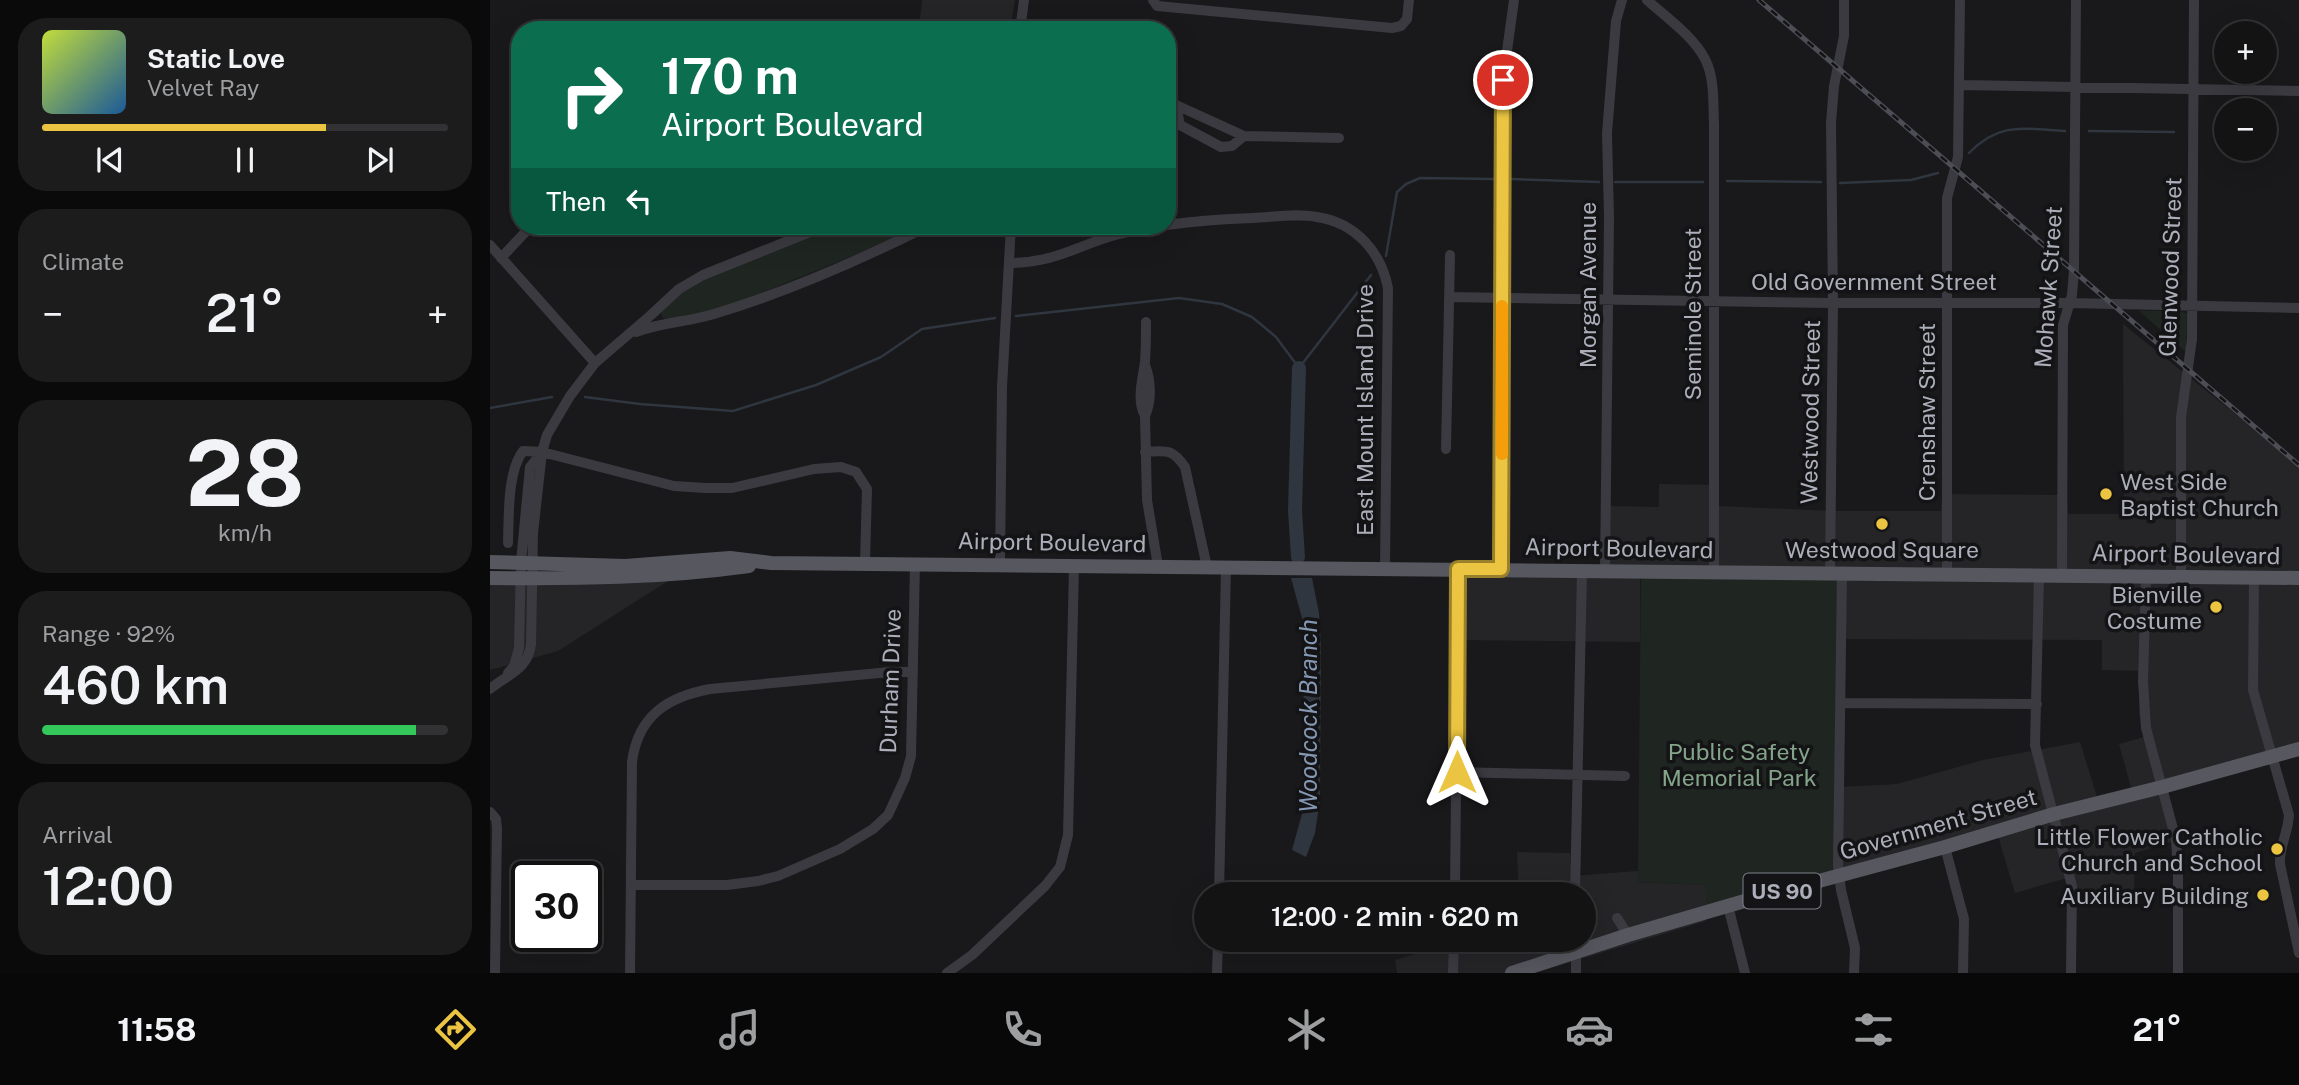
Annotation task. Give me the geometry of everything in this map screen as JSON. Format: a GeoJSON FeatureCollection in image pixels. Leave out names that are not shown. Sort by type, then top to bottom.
{"type":"FeatureCollection","features":[{"type":"Feature","properties":{"kind":"main road","name":"Airport Boulevard"},"geometry":{"type":"LineString","coordinates":[[490,562],[625,566],[730,558],[771,563],[2299,578]]}},
{"type":"Feature","properties":{"kind":"main road","name":"Airport Boulevard"},"geometry":{"type":"LineString","coordinates":[[490,578],[598,579],[678,575],[771,563]]}},
{"type":"Feature","properties":{"kind":"main road","name":"Government Street"},"geometry":{"type":"LineString","coordinates":[[1596,941],[1628,935],[2054,814],[2299,749]]}},
{"type":"Feature","properties":{"kind":"main road","name":"Government Street"},"geometry":{"type":"LineString","coordinates":[[1512,973],[1560,952]]}},
{"type":"Feature","properties":{"kind":"street"},"geometry":{"type":"LineString","coordinates":[[1021,21],[1024,0]]}},
{"type":"Feature","properties":{"kind":"street"},"geometry":{"type":"LineString","coordinates":[[1153,0],[1157,6],[1392,28],[1401,26],[1408,19],[1409,0]]}},
{"type":"Feature","properties":{"kind":"street"},"geometry":{"type":"LineString","coordinates":[[1501,569],[1503,80],[1514,0]]}},
{"type":"Feature","properties":{"kind":"street","name":"Morgan Avenue"},"geometry":{"type":"LineString","coordinates":[[1605,571],[1609,218],[1607,133],[1615,34],[1622,0]]}},
{"type":"Feature","properties":{"kind":"street","name":"Seminole Street"},"geometry":{"type":"LineString","coordinates":[[1647,0],[1684,34],[1704,58],[1709,72],[1714,125],[1714,572]]}},
{"type":"Feature","properties":{"kind":"street","name":"Westwood Street"},"geometry":{"type":"LineString","coordinates":[[1844,0],[1844,36],[1832,104],[1833,303],[1840,703],[1839,876],[1855,948],[1854,973]]}},
{"type":"Feature","properties":{"kind":"street","name":"Crenshaw Street"},"geometry":{"type":"LineString","coordinates":[[1947,575],[1947,198],[1958,158],[1960,0]]}},
{"type":"Feature","properties":{"kind":"street","name":"Mohawk Street"},"geometry":{"type":"LineString","coordinates":[[2062,576],[2063,325],[2072,295],[2074,270],[2076,0]]}},
{"type":"Feature","properties":{"kind":"street","name":"Glenwood Street"},"geometry":{"type":"LineString","coordinates":[[2180,577],[2181,417],[2192,339],[2194,0]]}},
{"type":"Feature","properties":{"kind":"street"},"geometry":{"type":"LineString","coordinates":[[1959,85],[2299,91]]}},
{"type":"Feature","properties":{"kind":"street"},"geometry":{"type":"LineString","coordinates":[[1176,105],[1244,136],[1339,138]]}},
{"type":"Feature","properties":{"kind":"street"},"geometry":{"type":"LineString","coordinates":[[1176,114],[1180,125],[1221,147],[1232,146],[1244,136]]}},
{"type":"Feature","properties":{"kind":"street","name":"East Mount Island Drive"},"geometry":{"type":"LineString","coordinates":[[1176,224],[1300,215],[1318,217],[1344,226],[1374,252],[1385,274],[1388,288],[1385,568]]}},
{"type":"Feature","properties":{"kind":"street"},"geometry":{"type":"LineString","coordinates":[[501,258],[523,235]]}},
{"type":"Feature","properties":{"kind":"street"},"geometry":{"type":"LineString","coordinates":[[490,689],[505,678],[514,666],[519,648],[542,453],[547,435],[557,418],[595,363],[669,297],[691,281],[803,235]]}},
{"type":"Feature","properties":{"kind":"street"},"geometry":{"type":"LineString","coordinates":[[627,335],[655,325],[709,316],[776,293],[908,235]]}},
{"type":"Feature","properties":{"kind":"street"},"geometry":{"type":"LineString","coordinates":[[1000,564],[1002,387],[1010,235]]}},
{"type":"Feature","properties":{"kind":"street"},"geometry":{"type":"LineString","coordinates":[[1009,262],[1031,263],[1052,258],[1115,235]]}},
{"type":"Feature","properties":{"kind":"street"},"geometry":{"type":"LineString","coordinates":[[490,246],[595,363]]}},
{"type":"Feature","properties":{"kind":"street"},"geometry":{"type":"LineString","coordinates":[[1446,449],[1450,255]]}},
{"type":"Feature","properties":{"kind":"street","name":"Old Government Street"},"geometry":{"type":"LineString","coordinates":[[1450,297],[2299,308]]}},
{"type":"Feature","properties":{"kind":"street"},"geometry":{"type":"LineString","coordinates":[[1146,322],[1141,409],[1145,416],[1147,500],[1158,566]]}},
{"type":"Feature","properties":{"kind":"street"},"geometry":{"type":"LineString","coordinates":[[508,543],[511,489],[516,465],[523,451],[542,453],[674,486],[705,488],[732,488],[814,469],[841,467],[856,472],[867,489],[865,563]]}},
{"type":"Feature","properties":{"kind":"street"},"geometry":{"type":"LineString","coordinates":[[1145,452],[1171,451],[1185,467],[1207,567]]}},
{"type":"Feature","properties":{"kind":"street","name":"Durham Drive"},"geometry":{"type":"LineString","coordinates":[[631,885],[727,885],[778,876],[840,849],[873,829],[888,815],[901,788],[911,756],[915,563]]}},
{"type":"Feature","properties":{"kind":"street"},"geometry":{"type":"LineString","coordinates":[[947,973],[972,955],[1045,886],[1059,867],[1065,853],[1068,835],[1074,565]]}},
{"type":"Feature","properties":{"kind":"street"},"geometry":{"type":"LineString","coordinates":[[1219,882],[1226,567]]}},
{"type":"Feature","properties":{"kind":"street"},"geometry":{"type":"LineString","coordinates":[[1455,882],[1458,569]]}},
{"type":"Feature","properties":{"kind":"street"},"geometry":{"type":"LineString","coordinates":[[1575,882],[1582,571]]}},
{"type":"Feature","properties":{"kind":"street"},"geometry":{"type":"LineString","coordinates":[[2039,576],[2035,745],[2072,886],[2071,973]]}},
{"type":"Feature","properties":{"kind":"street"},"geometry":{"type":"LineString","coordinates":[[2146,577],[2143,681],[2146,729],[2178,856],[2178,973]]}},
{"type":"Feature","properties":{"kind":"street"},"geometry":{"type":"LineString","coordinates":[[2254,578],[2253,690],[2289,815],[2288,831],[2280,852],[2280,864],[2299,953]]}},
{"type":"Feature","properties":{"kind":"street"},"geometry":{"type":"LineString","coordinates":[[631,973],[632,762],[637,736],[651,717],[674,700],[710,689],[913,672]]}},
{"type":"Feature","properties":{"kind":"street"},"geometry":{"type":"LineString","coordinates":[[1840,703],[2036,704]]}},
{"type":"Feature","properties":{"kind":"street"},"geometry":{"type":"LineString","coordinates":[[1457,772],[1625,776]]}},
{"type":"Feature","properties":{"kind":"street"},"geometry":{"type":"LineString","coordinates":[[490,812],[496,820],[497,828],[495,973]]}},
{"type":"Feature","properties":{"kind":"street"},"geometry":{"type":"LineString","coordinates":[[1945,847],[1964,919],[1963,973]]}},
{"type":"Feature","properties":{"kind":"street"},"geometry":{"type":"LineString","coordinates":[[1728,906],[1745,973]]}},
{"type":"Feature","properties":{"kind":"street"},"geometry":{"type":"LineString","coordinates":[[1617,918],[1628,935]]}},
{"type":"Feature","properties":{"kind":"street"},"geometry":{"type":"LineString","coordinates":[[1217,973],[1218,952]]}},
{"type":"Feature","properties":{"kind":"street"},"geometry":{"type":"LineString","coordinates":[[1453,973],[1454,952]]}},
{"type":"Feature","properties":{"kind":"street"},"geometry":{"type":"LineString","coordinates":[[1576,952],[1576,973]]}},
{"type":"Feature","properties":{"kind":"shaded area"},"geometry":{"type":"Polygon","coordinates":[[[922,0],[1015,0],[1012,21],[920,21],[922,0]]]}},
{"type":"Feature","properties":{"kind":"shaded area"},"geometry":{"type":"Polygon","coordinates":[[[2123,324],[2299,465],[2299,753],[2159,792],[2174,841],[2135,853],[2134,901],[2075,899],[2074,876],[2015,893],[1998,836],[1843,880],[1842,787],[1897,784],[1983,760],[2080,742],[2098,800],[2132,791],[2119,744],[2144,737],[2139,714],[2140,671],[2102,670],[2102,640],[1844,639],[1640,566],[1640,642],[1462,640],[1463,563],[1608,565],[1609,506],[1659,507],[1659,484],[1718,485],[1719,506],[1834,511],[1941,511],[1942,494],[2067,495],[2068,514],[2124,514],[2123,324]]]}},
{"type":"Feature","properties":{"kind":"shaded area"},"geometry":{"type":"Polygon","coordinates":[[[668,581],[558,651],[490,670],[490,583],[668,581]]]}},
{"type":"Feature","properties":{"kind":"shaded area"},"geometry":{"type":"Polygon","coordinates":[[[1517,852],[1570,853],[1571,876],[1638,871],[1638,882],[1706,885],[1706,921],[1535,973],[1397,973],[1395,960],[1421,952],[1596,952],[1596,882],[1518,882],[1517,852]]]}},
{"type":"Feature","properties":{"kind":"green space"},"geometry":{"type":"Polygon","coordinates":[[[812,235],[900,235],[719,310],[666,319],[662,317],[661,312],[687,288],[812,235]]]}},
{"type":"Feature","properties":{"kind":"green space"},"geometry":{"type":"Polygon","coordinates":[[[2139,311],[2181,311],[2187,314],[2186,352],[2139,311]]]}},
{"type":"Feature","properties":{"kind":"green space","name":"Public Safety Memorial Park"},"geometry":{"type":"Polygon","coordinates":[[[1641,571],[1842,573],[1839,876],[1706,912],[1706,885],[1638,882],[1641,571]]]}},
{"type":"Feature","properties":{"kind":"water"},"geometry":{"type":"Polygon","coordinates":[[[1291,578],[1312,578],[1319,613],[1321,648],[1320,799],[1315,833],[1306,857],[1292,850],[1302,814],[1304,665],[1302,618],[1291,578]]]}},
{"type":"Feature","properties":{"kind":"waterway"},"geometry":{"type":"LineString","coordinates":[[1969,153],[1980,143],[2002,131],[2065,131]]}},
{"type":"Feature","properties":{"kind":"waterway"},"geometry":{"type":"LineString","coordinates":[[2089,131],[2174,132]]}},
{"type":"Feature","properties":{"kind":"waterway"},"geometry":{"type":"LineString","coordinates":[[1840,183],[1911,180],[1938,173]]}},
{"type":"Feature","properties":{"kind":"waterway"},"geometry":{"type":"LineString","coordinates":[[1386,256],[1397,192],[1406,184],[1420,178],[1495,179]]}},
{"type":"Feature","properties":{"kind":"waterway"},"geometry":{"type":"LineString","coordinates":[[1511,179],[1599,182]]}},
{"type":"Feature","properties":{"kind":"waterway"},"geometry":{"type":"LineString","coordinates":[[1727,181],[1821,182]]}},
{"type":"Feature","properties":{"kind":"waterway"},"geometry":{"type":"LineString","coordinates":[[1615,182],[1703,182]]}},
{"type":"Feature","properties":{"kind":"waterway"},"geometry":{"type":"LineString","coordinates":[[1016,316],[1179,298],[1222,304],[1252,317],[1276,337],[1299,368],[1371,275]]}},
{"type":"Feature","properties":{"kind":"waterway"},"geometry":{"type":"LineString","coordinates":[[585,397],[733,411],[816,385],[881,357],[922,329],[995,318]]}},
{"type":"Feature","properties":{"kind":"waterway","name":"Woodcock Branch"},"geometry":{"type":"LineString","coordinates":[[1298,557],[1295,511],[1299,368]]}},
{"type":"Feature","properties":{"kind":"waterway"},"geometry":{"type":"LineString","coordinates":[[490,408],[552,397]]}},
{"type":"Feature","properties":{"kind":"railway"},"geometry":{"type":"LineString","coordinates":[[1759,0],[2299,465]]}},
{"type":"Feature","properties":{"kind":"slow traffic"},"geometry":{"type":"LineString","coordinates":[[1502,306],[1502,454]]}},
{"type":"Feature","properties":{"kind":"place","name":"West Side Baptist Church"},"geometry":{"type":"Point","coordinates":[2106,494]}},
{"type":"Feature","properties":{"kind":"place","name":"Westwood Square"},"geometry":{"type":"Point","coordinates":[1882,524]}},
{"type":"Feature","properties":{"kind":"place","name":"Bienville Costume"},"geometry":{"type":"Point","coordinates":[2216,607]}},
{"type":"Feature","properties":{"kind":"place","name":"Little Flower Catholic Church and School"},"geometry":{"type":"Point","coordinates":[2277,849]}},
{"type":"Feature","properties":{"kind":"place","name":"Auxiliary Building"},"geometry":{"type":"Point","coordinates":[2263,895]}},
{"type":"Feature","properties":{"kind":"route"},"geometry":{"type":"LineString","coordinates":[[1457,772],[1458,569],[1501,569],[1503,80]]}}]}
